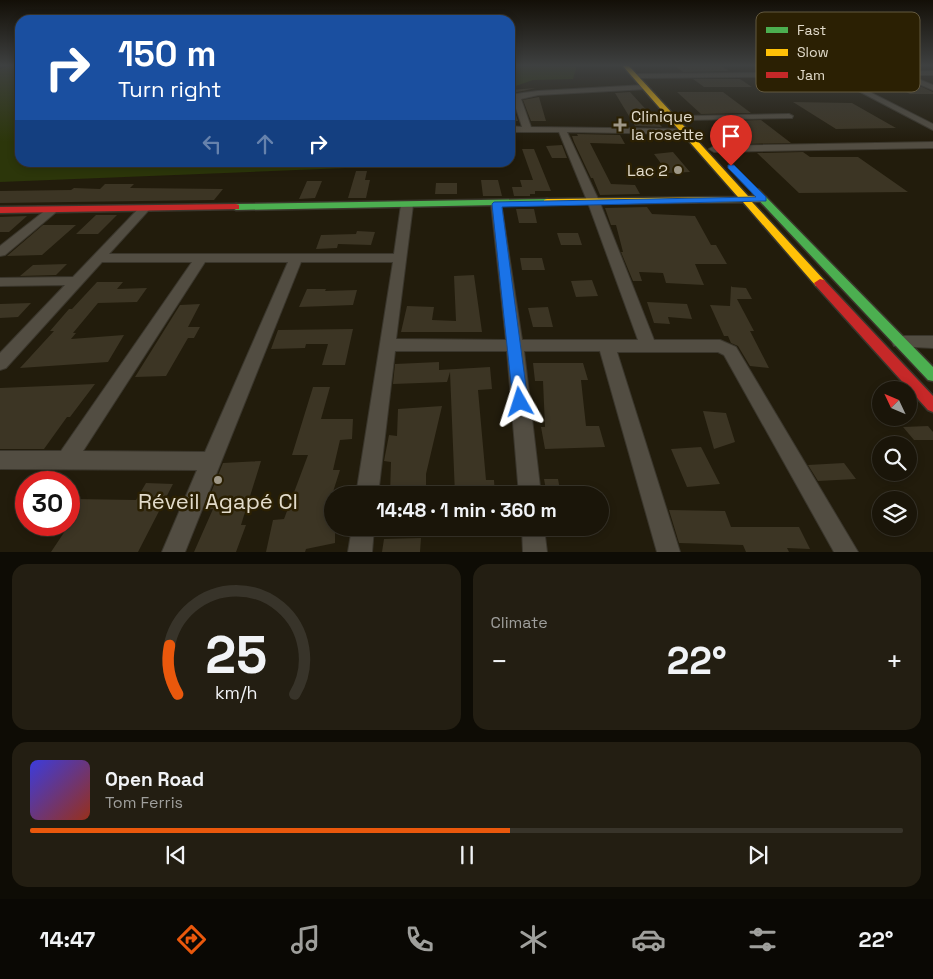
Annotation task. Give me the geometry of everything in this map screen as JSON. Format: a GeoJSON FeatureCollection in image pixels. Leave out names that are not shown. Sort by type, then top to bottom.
{"type":"FeatureCollection","features":[{"type":"Feature","properties":{"kind":"street"},"geometry":{"type":"LineString","coordinates":[[527,130],[517,99],[518,96],[546,91]]}},
{"type":"Feature","properties":{"kind":"street"},"geometry":{"type":"LineString","coordinates":[[651,91],[684,131],[933,406]]}},
{"type":"Feature","properties":{"kind":"street"},"geometry":{"type":"LineString","coordinates":[[655,91],[685,118],[733,168]]}},
{"type":"Feature","properties":{"kind":"street"},"geometry":{"type":"LineString","coordinates":[[865,92],[933,127]]}},
{"type":"Feature","properties":{"kind":"street"},"geometry":{"type":"LineString","coordinates":[[685,118],[789,116]]}},
{"type":"Feature","properties":{"kind":"street"},"geometry":{"type":"LineString","coordinates":[[515,129],[684,131]]}},
{"type":"Feature","properties":{"kind":"street"},"geometry":{"type":"LineString","coordinates":[[562,130],[594,203],[648,346]]}},
{"type":"Feature","properties":{"kind":"street"},"geometry":{"type":"LineString","coordinates":[[714,148],[933,145]]}},
{"type":"Feature","properties":{"kind":"street"},"geometry":{"type":"LineString","coordinates":[[745,180],[933,376]]}},
{"type":"Feature","properties":{"kind":"street"},"geometry":{"type":"LineString","coordinates":[[0,210],[51,211],[763,199]]}},
{"type":"Feature","properties":{"kind":"street"},"geometry":{"type":"LineString","coordinates":[[497,204],[515,345],[529,486]]}},
{"type":"Feature","properties":{"kind":"street"},"geometry":{"type":"LineString","coordinates":[[368,486],[407,205]]}},
{"type":"Feature","properties":{"kind":"street"},"geometry":{"type":"LineString","coordinates":[[0,363],[144,209]]}},
{"type":"Feature","properties":{"kind":"street"},"geometry":{"type":"LineString","coordinates":[[0,252],[51,211]]}},
{"type":"Feature","properties":{"kind":"street"},"geometry":{"type":"LineString","coordinates":[[97,258],[400,258]]}},
{"type":"Feature","properties":{"kind":"street"},"geometry":{"type":"LineString","coordinates":[[66,460],[200,258]]}},
{"type":"Feature","properties":{"kind":"street"},"geometry":{"type":"LineString","coordinates":[[173,552],[296,258]]}},
{"type":"Feature","properties":{"kind":"street"},"geometry":{"type":"LineString","coordinates":[[0,282],[76,281]]}},
{"type":"Feature","properties":{"kind":"street"},"geometry":{"type":"LineString","coordinates":[[900,342],[933,342]]}},
{"type":"Feature","properties":{"kind":"street"},"geometry":{"type":"LineString","coordinates":[[388,345],[720,346],[730,351],[847,552]]}},
{"type":"Feature","properties":{"kind":"street"},"geometry":{"type":"LineString","coordinates":[[607,346],[669,552]]}},
{"type":"Feature","properties":{"kind":"street"},"geometry":{"type":"LineString","coordinates":[[0,460],[211,461]]}},
{"type":"Feature","properties":{"kind":"street"},"geometry":{"type":"LineString","coordinates":[[360,552],[362,536]]}},
{"type":"Feature","properties":{"kind":"street"},"geometry":{"type":"LineString","coordinates":[[534,536],[536,552]]}},
{"type":"Feature","properties":{"kind":"green space"},"geometry":{"type":"Polygon","coordinates":[[[0,91],[15,91],[15,167],[371,167],[0,182],[0,91]]]}},
{"type":"Feature","properties":{"kind":"building"},"geometry":{"type":"Polygon","coordinates":[[[630,92],[662,127],[635,126],[615,93],[630,92]]]}},
{"type":"Feature","properties":{"kind":"building"},"geometry":{"type":"Polygon","coordinates":[[[677,92],[723,92],[751,113],[701,114],[677,92]]]}},
{"type":"Feature","properties":{"kind":"building"},"geometry":{"type":"Polygon","coordinates":[[[906,92],[933,92],[933,94],[910,94],[906,92]]]}},
{"type":"Feature","properties":{"kind":"building"},"geometry":{"type":"Polygon","coordinates":[[[539,97],[546,121],[531,121],[523,100],[539,97]]]}},
{"type":"Feature","properties":{"kind":"building"},"geometry":{"type":"Polygon","coordinates":[[[793,102],[852,103],[896,128],[836,129],[793,102]]]}},
{"type":"Feature","properties":{"kind":"building"},"geometry":{"type":"Polygon","coordinates":[[[761,120],[791,143],[747,144],[722,121],[761,120]]]}},
{"type":"Feature","properties":{"kind":"building"},"geometry":{"type":"Polygon","coordinates":[[[577,134],[620,135],[625,144],[590,143],[611,184],[635,185],[640,194],[600,195],[574,142],[572,136],[578,136],[577,134]]]}},
{"type":"Feature","properties":{"kind":"building"},"geometry":{"type":"Polygon","coordinates":[[[562,145],[567,158],[552,158],[546,146],[562,145]]]}},
{"type":"Feature","properties":{"kind":"building"},"geometry":{"type":"Polygon","coordinates":[[[522,149],[534,149],[551,191],[535,191],[535,194],[530,194],[530,196],[514,196],[512,187],[522,187],[520,180],[533,180],[522,149]]]}},
{"type":"Feature","properties":{"kind":"building"},"geometry":{"type":"Polygon","coordinates":[[[673,152],[690,172],[668,173],[654,154],[673,152]]]}},
{"type":"Feature","properties":{"kind":"building"},"geometry":{"type":"Polygon","coordinates":[[[803,152],[810,157],[858,157],[908,192],[799,193],[757,153],[803,152]]]}},
{"type":"Feature","properties":{"kind":"building"},"geometry":{"type":"Polygon","coordinates":[[[356,171],[367,171],[365,180],[370,180],[366,198],[348,198],[356,171]]]}},
{"type":"Feature","properties":{"kind":"building"},"geometry":{"type":"Polygon","coordinates":[[[481,180],[498,180],[502,196],[483,196],[481,180]]]}},
{"type":"Feature","properties":{"kind":"building"},"geometry":{"type":"Polygon","coordinates":[[[307,181],[322,181],[315,198],[299,199],[307,181]]]}},
{"type":"Feature","properties":{"kind":"building"},"geometry":{"type":"Polygon","coordinates":[[[436,183],[457,183],[457,194],[435,194],[436,183]]]}},
{"type":"Feature","properties":{"kind":"building"},"geometry":{"type":"Polygon","coordinates":[[[105,184],[134,184],[130,188],[223,189],[214,200],[0,203],[0,191],[71,190],[74,188],[100,189],[105,184]]]}},
{"type":"Feature","properties":{"kind":"building"},"geometry":{"type":"Polygon","coordinates":[[[647,207],[652,214],[695,216],[711,245],[716,245],[727,264],[695,264],[704,285],[666,283],[663,273],[639,272],[642,281],[633,281],[621,252],[623,252],[616,225],[611,225],[605,208],[647,207]]]}},
{"type":"Feature","properties":{"kind":"building"},"geometry":{"type":"Polygon","coordinates":[[[516,209],[534,209],[537,223],[519,223],[516,209]]]}},
{"type":"Feature","properties":{"kind":"building"},"geometry":{"type":"Polygon","coordinates":[[[96,215],[117,215],[98,234],[76,234],[96,215]]]}},
{"type":"Feature","properties":{"kind":"building"},"geometry":{"type":"Polygon","coordinates":[[[27,216],[9,232],[0,232],[0,217],[27,216]]]}},
{"type":"Feature","properties":{"kind":"building"},"geometry":{"type":"Polygon","coordinates":[[[43,225],[76,225],[42,255],[7,256],[43,225]]]}},
{"type":"Feature","properties":{"kind":"building"},"geometry":{"type":"Polygon","coordinates":[[[357,231],[375,232],[371,245],[338,244],[337,248],[316,249],[321,235],[356,234],[357,231]]]}},
{"type":"Feature","properties":{"kind":"building"},"geometry":{"type":"Polygon","coordinates":[[[557,233],[578,233],[582,245],[561,245],[557,233]]]}},
{"type":"Feature","properties":{"kind":"building"},"geometry":{"type":"Polygon","coordinates":[[[520,258],[542,258],[545,270],[522,270],[520,258]]]}},
{"type":"Feature","properties":{"kind":"building"},"geometry":{"type":"Polygon","coordinates":[[[67,264],[56,275],[20,276],[33,265],[67,264]]]}},
{"type":"Feature","properties":{"kind":"building"},"geometry":{"type":"Polygon","coordinates":[[[474,275],[482,332],[401,332],[407,306],[434,307],[432,320],[456,321],[454,276],[474,275]]]}},
{"type":"Feature","properties":{"kind":"building"},"geometry":{"type":"Polygon","coordinates":[[[592,280],[598,296],[576,297],[571,281],[592,280]]]}},
{"type":"Feature","properties":{"kind":"building"},"geometry":{"type":"Polygon","coordinates":[[[97,282],[123,282],[117,289],[147,288],[137,302],[98,303],[73,333],[76,333],[71,339],[124,335],[108,362],[20,368],[54,331],[50,331],[69,309],[72,309],[97,282]]]}},
{"type":"Feature","properties":{"kind":"building"},"geometry":{"type":"Polygon","coordinates":[[[731,286],[746,288],[752,299],[737,299],[754,331],[750,331],[769,368],[750,366],[738,346],[731,343],[728,336],[724,336],[710,305],[730,306],[731,286]]]}},
{"type":"Feature","properties":{"kind":"building"},"geometry":{"type":"Polygon","coordinates":[[[307,289],[326,289],[325,291],[357,290],[353,305],[299,307],[307,289]]]}},
{"type":"Feature","properties":{"kind":"building"},"geometry":{"type":"Polygon","coordinates":[[[647,302],[687,304],[692,319],[668,317],[670,324],[654,323],[647,302]]]}},
{"type":"Feature","properties":{"kind":"building"},"geometry":{"type":"Polygon","coordinates":[[[31,303],[18,317],[0,318],[0,304],[31,303]]]}},
{"type":"Feature","properties":{"kind":"building"},"geometry":{"type":"Polygon","coordinates":[[[200,304],[188,327],[200,327],[194,338],[188,338],[166,376],[135,377],[180,305],[200,304]]]}},
{"type":"Feature","properties":{"kind":"building"},"geometry":{"type":"Polygon","coordinates":[[[548,307],[553,327],[533,327],[528,308],[548,307]]]}},
{"type":"Feature","properties":{"kind":"building"},"geometry":{"type":"Polygon","coordinates":[[[353,329],[345,365],[322,365],[328,344],[306,344],[305,348],[271,349],[278,330],[353,329]]]}},
{"type":"Feature","properties":{"kind":"building"},"geometry":{"type":"Polygon","coordinates":[[[439,362],[439,370],[490,367],[492,389],[478,390],[486,480],[494,480],[494,486],[455,486],[450,372],[447,382],[393,384],[395,364],[439,362]]]}},
{"type":"Feature","properties":{"kind":"building"},"geometry":{"type":"Polygon","coordinates":[[[533,363],[583,363],[588,380],[581,380],[586,426],[599,426],[605,447],[545,449],[541,427],[545,427],[543,381],[535,381],[533,363]]]}},
{"type":"Feature","properties":{"kind":"building"},"geometry":{"type":"Polygon","coordinates":[[[95,384],[70,417],[67,417],[44,449],[0,449],[0,388],[95,384]]]}},
{"type":"Feature","properties":{"kind":"building"},"geometry":{"type":"Polygon","coordinates":[[[313,387],[330,387],[321,419],[353,419],[352,439],[340,440],[333,470],[340,470],[335,486],[324,486],[324,536],[335,536],[335,543],[306,549],[305,552],[266,552],[273,520],[284,519],[308,455],[292,455],[313,387]]]}},
{"type":"Feature","properties":{"kind":"building"},"geometry":{"type":"Polygon","coordinates":[[[442,406],[426,474],[426,486],[390,486],[391,462],[384,461],[389,435],[397,436],[398,409],[442,406]]]}},
{"type":"Feature","properties":{"kind":"building"},"geometry":{"type":"Polygon","coordinates":[[[703,411],[726,413],[735,442],[714,449],[703,411]]]}},
{"type":"Feature","properties":{"kind":"building"},"geometry":{"type":"Polygon","coordinates":[[[928,426],[933,432],[933,440],[917,440],[917,436],[911,436],[903,427],[928,426]]]}},
{"type":"Feature","properties":{"kind":"building"},"geometry":{"type":"Polygon","coordinates":[[[701,447],[720,484],[687,487],[671,449],[701,447]]]}},
{"type":"Feature","properties":{"kind":"building"},"geometry":{"type":"Polygon","coordinates":[[[261,461],[241,525],[246,525],[236,552],[194,552],[213,509],[204,510],[223,463],[261,461]]]}},
{"type":"Feature","properties":{"kind":"building"},"geometry":{"type":"Polygon","coordinates":[[[844,463],[856,479],[818,481],[808,465],[844,463]]]}},
{"type":"Feature","properties":{"kind":"building"},"geometry":{"type":"Polygon","coordinates":[[[544,479],[558,479],[559,486],[545,486],[544,479]]]}},
{"type":"Feature","properties":{"kind":"building"},"geometry":{"type":"Polygon","coordinates":[[[146,483],[173,484],[138,552],[51,552],[62,536],[80,536],[80,499],[136,500],[146,483]]]}},
{"type":"Feature","properties":{"kind":"building"},"geometry":{"type":"Polygon","coordinates":[[[669,510],[725,511],[731,527],[799,527],[810,549],[787,548],[789,552],[746,552],[743,545],[679,543],[669,510]]]}},
{"type":"Feature","properties":{"kind":"building"},"geometry":{"type":"Polygon","coordinates":[[[421,538],[420,552],[382,552],[384,539],[421,538]]]}},
{"type":"Feature","properties":{"kind":"traffic: fast"},"geometry":{"type":"LineString","coordinates":[[756,192],[933,376]]}},
{"type":"Feature","properties":{"kind":"traffic: fast"},"geometry":{"type":"LineString","coordinates":[[236,207],[547,202]]}},
{"type":"Feature","properties":{"kind":"traffic: slow"},"geometry":{"type":"LineString","coordinates":[[648,91],[820,283]]}},
{"type":"Feature","properties":{"kind":"traffic: slow"},"geometry":{"type":"LineString","coordinates":[[547,202],[763,199]]}},
{"type":"Feature","properties":{"kind":"traffic: jam"},"geometry":{"type":"LineString","coordinates":[[0,210],[236,207]]}},
{"type":"Feature","properties":{"kind":"traffic: jam"},"geometry":{"type":"LineString","coordinates":[[820,283],[933,406]]}},
{"type":"Feature","properties":{"kind":"place","name":"Clinique la rosette"},"geometry":{"type":"Point","coordinates":[620,125]}},
{"type":"Feature","properties":{"kind":"place","name":"Lac 2"},"geometry":{"type":"Point","coordinates":[678,170]}},
{"type":"Feature","properties":{"kind":"place","name":"Réveil Agapé CI"},"geometry":{"type":"Point","coordinates":[218,480]}},
{"type":"Feature","properties":{"kind":"route"},"geometry":{"type":"LineString","coordinates":[[520,402],[515,345],[497,204],[763,199],[731,166]]}}]}
